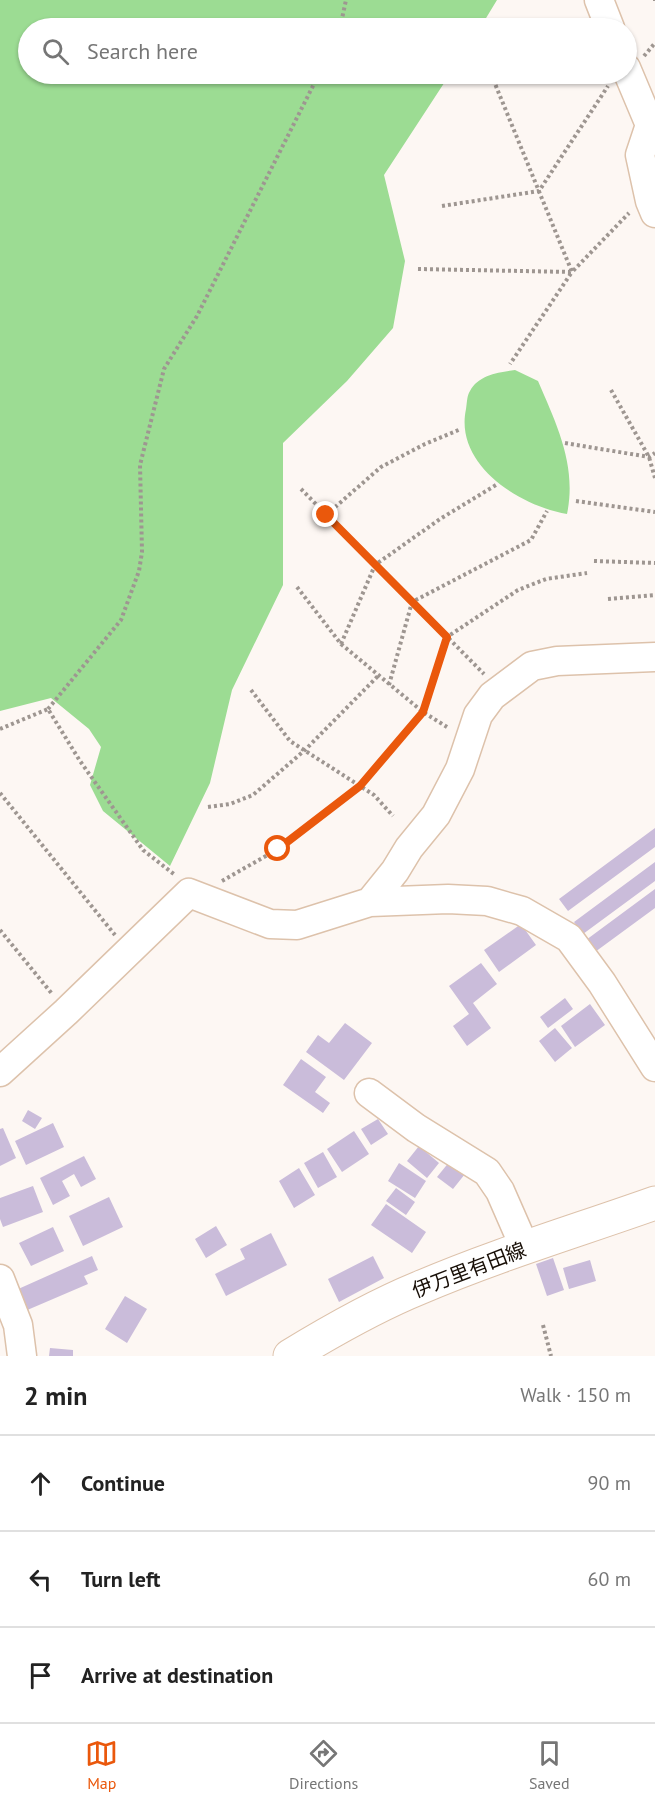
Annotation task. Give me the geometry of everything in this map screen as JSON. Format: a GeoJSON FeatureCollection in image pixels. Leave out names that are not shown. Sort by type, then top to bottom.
{"type":"FeatureCollection","features":[{"type":"Feature","properties":{"kind":"main road","name":"伊万里有田線"},"geometry":{"type":"LineString","coordinates":[[290,1356],[320,1337],[418,1288],[655,1203]]}},
{"type":"Feature","properties":{"kind":"street"},"geometry":{"type":"LineString","coordinates":[[599,0],[606,18]]}},
{"type":"Feature","properties":{"kind":"street"},"geometry":{"type":"LineString","coordinates":[[623,84],[650,125],[640,155],[650,201],[644,211]]}},
{"type":"Feature","properties":{"kind":"street"},"geometry":{"type":"LineString","coordinates":[[370,902],[436,815],[460,769],[478,715],[492,696],[532,666],[557,661],[655,657]]}},
{"type":"Feature","properties":{"kind":"street"},"geometry":{"type":"LineString","coordinates":[[0,1072],[66,1012],[189,893],[270,924],[297,925],[370,902],[448,899],[487,901],[522,911],[569,938],[602,983],[655,1067]]}},
{"type":"Feature","properties":{"kind":"street"},"geometry":{"type":"LineString","coordinates":[[369,1093],[416,1128],[487,1172],[500,1191],[525,1248]]}},
{"type":"Feature","properties":{"kind":"street"},"geometry":{"type":"LineString","coordinates":[[0,1279],[18,1325],[22,1356]]}},
{"type":"Feature","properties":{"kind":"path"},"geometry":{"type":"LineString","coordinates":[[342,18],[346,0]]}},
{"type":"Feature","properties":{"kind":"path"},"geometry":{"type":"LineString","coordinates":[[0,729],[48,709],[121,620],[142,552],[140,465],[164,369],[197,316],[314,84]]}},
{"type":"Feature","properties":{"kind":"path"},"geometry":{"type":"LineString","coordinates":[[495,84],[572,272]]}},
{"type":"Feature","properties":{"kind":"path"},"geometry":{"type":"LineString","coordinates":[[442,206],[539,191],[613,84]]}},
{"type":"Feature","properties":{"kind":"path"},"geometry":{"type":"LineString","coordinates":[[510,364],[572,272],[644,211]]}},
{"type":"Feature","properties":{"kind":"path"},"geometry":{"type":"LineString","coordinates":[[418,269],[572,272]]}},
{"type":"Feature","properties":{"kind":"path"},"geometry":{"type":"LineString","coordinates":[[611,390],[649,457],[655,478]]}},
{"type":"Feature","properties":{"kind":"path"},"geometry":{"type":"LineString","coordinates":[[326,515],[381,467],[425,444],[461,429]]}},
{"type":"Feature","properties":{"kind":"path"},"geometry":{"type":"LineString","coordinates":[[565,443],[649,457],[655,453]]}},
{"type":"Feature","properties":{"kind":"path"},"geometry":{"type":"LineString","coordinates":[[341,644],[375,565],[440,519],[496,485]]}},
{"type":"Feature","properties":{"kind":"path"},"geometry":{"type":"LineString","coordinates":[[301,489],[486,677]]}},
{"type":"Feature","properties":{"kind":"path"},"geometry":{"type":"LineString","coordinates":[[576,501],[655,512]]}},
{"type":"Feature","properties":{"kind":"path"},"geometry":{"type":"LineString","coordinates":[[389,685],[412,602],[531,540],[547,511]]}},
{"type":"Feature","properties":{"kind":"path"},"geometry":{"type":"LineString","coordinates":[[594,561],[655,563]]}},
{"type":"Feature","properties":{"kind":"path"},"geometry":{"type":"LineString","coordinates":[[219,883],[278,849],[360,786],[423,712],[447,637],[518,590],[546,579],[587,573]]}},
{"type":"Feature","properties":{"kind":"path"},"geometry":{"type":"LineString","coordinates":[[297,587],[341,644],[423,712],[447,728]]}},
{"type":"Feature","properties":{"kind":"path"},"geometry":{"type":"LineString","coordinates":[[609,598],[655,596]]}},
{"type":"Feature","properties":{"kind":"path"},"geometry":{"type":"LineString","coordinates":[[208,807],[230,804],[253,795],[305,750],[378,676]]}},
{"type":"Feature","properties":{"kind":"path"},"geometry":{"type":"LineString","coordinates":[[251,690],[290,741],[374,795],[393,816]]}},
{"type":"Feature","properties":{"kind":"path"},"geometry":{"type":"LineString","coordinates":[[48,709],[80,760],[143,850],[185,882],[189,893]]}},
{"type":"Feature","properties":{"kind":"path"},"geometry":{"type":"LineString","coordinates":[[0,794],[115,936]]}},
{"type":"Feature","properties":{"kind":"path"},"geometry":{"type":"LineString","coordinates":[[0,930],[55,997]]}},
{"type":"Feature","properties":{"kind":"path"},"geometry":{"type":"LineString","coordinates":[[543,1325],[551,1356]]}},
{"type":"Feature","properties":{"kind":"green space"},"geometry":{"type":"Polygon","coordinates":[[[0,0],[497,0],[486,18],[18,18],[18,84],[443,84],[384,175],[405,261],[393,328],[347,381],[283,443],[283,585],[232,690],[210,783],[170,866],[103,811],[90,785],[101,747],[89,729],[51,698],[0,711],[0,0]]]}},
{"type":"Feature","properties":{"kind":"green space"},"geometry":{"type":"Polygon","coordinates":[[[515,370],[538,381],[558,430],[569,479],[567,514],[530,502],[511,492],[494,480],[480,465],[470,448],[465,429],[469,393],[478,381],[484,378],[496,373],[515,370]]]}},
{"type":"Feature","properties":{"kind":"building"},"geometry":{"type":"Polygon","coordinates":[[[655,828],[655,847],[568,911],[559,899],[655,828]]]}},
{"type":"Feature","properties":{"kind":"building"},"geometry":{"type":"Polygon","coordinates":[[[655,862],[655,881],[583,934],[574,922],[655,862]]]}},
{"type":"Feature","properties":{"kind":"building"},"geometry":{"type":"Polygon","coordinates":[[[655,889],[655,908],[595,952],[586,940],[655,889]]]}},
{"type":"Feature","properties":{"kind":"building"},"geometry":{"type":"Polygon","coordinates":[[[521,924],[536,945],[499,972],[484,950],[521,924]]]}},
{"type":"Feature","properties":{"kind":"building"},"geometry":{"type":"Polygon","coordinates":[[[481,963],[497,984],[473,1003],[491,1028],[467,1046],[453,1026],[469,1014],[449,986],[481,963]]]}},
{"type":"Feature","properties":{"kind":"building"},"geometry":{"type":"Polygon","coordinates":[[[565,998],[573,1009],[548,1028],[540,1017],[565,998]]]}},
{"type":"Feature","properties":{"kind":"building"},"geometry":{"type":"Polygon","coordinates":[[[590,1004],[605,1025],[575,1047],[561,1026],[590,1004]]]}},
{"type":"Feature","properties":{"kind":"building"},"geometry":{"type":"Polygon","coordinates":[[[345,1023],[372,1043],[344,1080],[306,1052],[318,1035],[329,1043],[345,1023]]]}},
{"type":"Feature","properties":{"kind":"building"},"geometry":{"type":"Polygon","coordinates":[[[555,1028],[572,1048],[555,1062],[539,1041],[555,1028]]]}},
{"type":"Feature","properties":{"kind":"building"},"geometry":{"type":"Polygon","coordinates":[[[301,1059],[326,1077],[315,1092],[330,1103],[323,1113],[283,1085],[301,1059]]]}},
{"type":"Feature","properties":{"kind":"building"},"geometry":{"type":"Polygon","coordinates":[[[28,1110],[42,1118],[35,1129],[22,1121],[28,1110]]]}},
{"type":"Feature","properties":{"kind":"building"},"geometry":{"type":"Polygon","coordinates":[[[378,1119],[388,1134],[371,1145],[361,1129],[378,1119]]]}},
{"type":"Feature","properties":{"kind":"building"},"geometry":{"type":"Polygon","coordinates":[[[53,1123],[64,1147],[26,1165],[15,1141],[53,1123]]]}},
{"type":"Feature","properties":{"kind":"building"},"geometry":{"type":"Polygon","coordinates":[[[3,1128],[16,1158],[0,1166],[0,1129],[3,1128]]]}},
{"type":"Feature","properties":{"kind":"building"},"geometry":{"type":"Polygon","coordinates":[[[354,1131],[369,1154],[342,1172],[327,1149],[354,1131]]]}},
{"type":"Feature","properties":{"kind":"building"},"geometry":{"type":"Polygon","coordinates":[[[419,1146],[439,1163],[427,1178],[407,1161],[419,1146]]]}},
{"type":"Feature","properties":{"kind":"building"},"geometry":{"type":"Polygon","coordinates":[[[323,1152],[337,1177],[318,1188],[304,1163],[323,1152]]]}},
{"type":"Feature","properties":{"kind":"building"},"geometry":{"type":"Polygon","coordinates":[[[84,1156],[96,1179],[81,1187],[74,1174],[62,1181],[70,1196],[53,1205],[40,1178],[84,1156]]]}},
{"type":"Feature","properties":{"kind":"building"},"geometry":{"type":"Polygon","coordinates":[[[450,1161],[465,1174],[453,1189],[437,1177],[450,1161]]]}},
{"type":"Feature","properties":{"kind":"building"},"geometry":{"type":"Polygon","coordinates":[[[399,1163],[426,1181],[415,1198],[388,1181],[399,1163]]]}},
{"type":"Feature","properties":{"kind":"building"},"geometry":{"type":"Polygon","coordinates":[[[299,1168],[315,1195],[294,1208],[279,1181],[299,1168]]]}},
{"type":"Feature","properties":{"kind":"building"},"geometry":{"type":"Polygon","coordinates":[[[33,1186],[43,1212],[3,1227],[0,1219],[0,1198],[33,1186]]]}},
{"type":"Feature","properties":{"kind":"building"},"geometry":{"type":"Polygon","coordinates":[[[396,1188],[415,1202],[406,1215],[386,1201],[396,1188]]]}},
{"type":"Feature","properties":{"kind":"building"},"geometry":{"type":"Polygon","coordinates":[[[109,1197],[123,1227],[83,1246],[69,1216],[109,1197]]]}},
{"type":"Feature","properties":{"kind":"building"},"geometry":{"type":"Polygon","coordinates":[[[386,1204],[426,1232],[412,1253],[371,1225],[386,1204]]]}},
{"type":"Feature","properties":{"kind":"building"},"geometry":{"type":"Polygon","coordinates":[[[216,1226],[227,1245],[206,1258],[195,1239],[216,1226]]]}},
{"type":"Feature","properties":{"kind":"building"},"geometry":{"type":"Polygon","coordinates":[[[53,1227],[64,1251],[31,1266],[19,1243],[53,1227]]]}},
{"type":"Feature","properties":{"kind":"building"},"geometry":{"type":"Polygon","coordinates":[[[271,1233],[287,1265],[226,1296],[215,1274],[245,1259],[240,1249],[271,1233]]]}},
{"type":"Feature","properties":{"kind":"building"},"geometry":{"type":"Polygon","coordinates":[[[92,1256],[98,1270],[84,1276],[88,1284],[25,1311],[16,1290],[92,1256]]]}},
{"type":"Feature","properties":{"kind":"building"},"geometry":{"type":"Polygon","coordinates":[[[373,1256],[384,1278],[339,1302],[328,1279],[373,1256]]]}},
{"type":"Feature","properties":{"kind":"building"},"geometry":{"type":"Polygon","coordinates":[[[553,1258],[564,1290],[547,1296],[536,1264],[553,1258]]]}},
{"type":"Feature","properties":{"kind":"building"},"geometry":{"type":"Polygon","coordinates":[[[590,1260],[596,1281],[569,1289],[563,1268],[590,1260]]]}},
{"type":"Feature","properties":{"kind":"building"},"geometry":{"type":"Polygon","coordinates":[[[125,1296],[147,1309],[127,1343],[105,1329],[125,1296]]]}},
{"type":"Feature","properties":{"kind":"building"},"geometry":{"type":"Polygon","coordinates":[[[50,1348],[73,1350],[73,1356],[49,1356],[50,1348]]]}},
{"type":"Feature","properties":{"kind":"route"},"geometry":{"type":"LineString","coordinates":[[278,849],[360,786],[423,712],[447,637],[326,515]]}}]}
